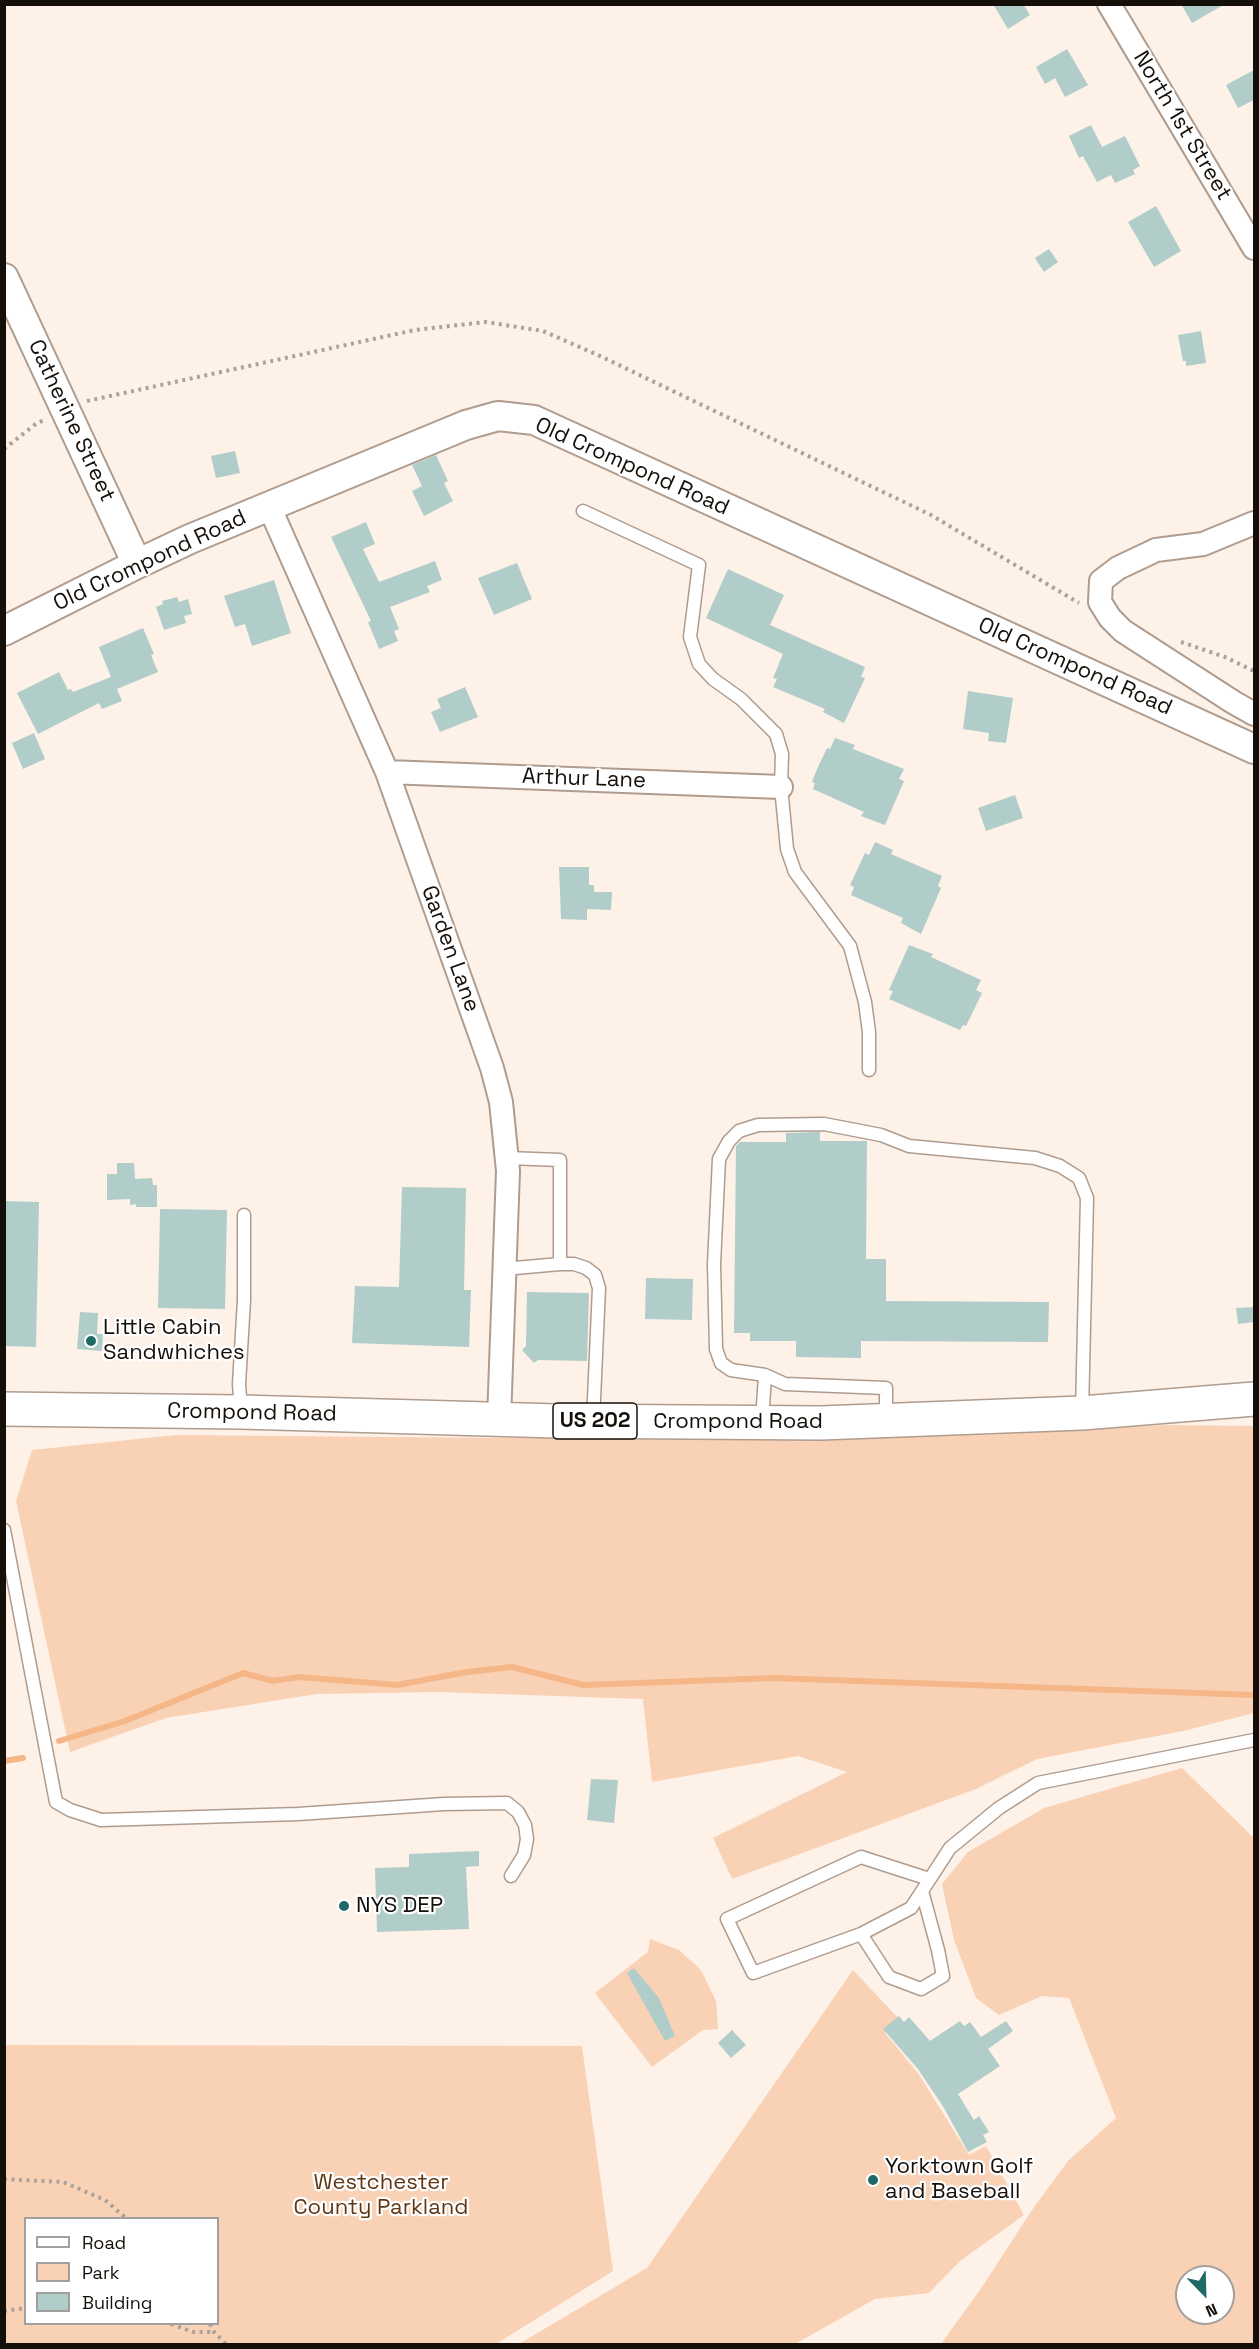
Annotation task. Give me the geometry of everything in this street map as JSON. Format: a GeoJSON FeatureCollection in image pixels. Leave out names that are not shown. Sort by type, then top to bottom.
{"type":"FeatureCollection","features":[{"type":"Feature","properties":{"kind":"highway","name":"Crompond Road"},"geometry":{"type":"LineString","coordinates":[[4,1409],[241,1412],[499,1420],[762,1423],[886,1422],[1082,1413],[1254,1399]]}},
{"type":"Feature","properties":{"kind":"street","name":"North 1st Street"},"geometry":{"type":"LineString","coordinates":[[1109,4],[1254,248]]}},
{"type":"Feature","properties":{"kind":"street","name":"Catherine Street"},"geometry":{"type":"LineString","coordinates":[[4,278],[137,564]]}},
{"type":"Feature","properties":{"kind":"street","name":"Old Crompond Road"},"geometry":{"type":"LineString","coordinates":[[4,630],[137,564],[268,506],[466,425],[498,416],[534,420],[1254,749]]}},
{"type":"Feature","properties":{"kind":"street","name":"Garden Lane"},"geometry":{"type":"LineString","coordinates":[[268,506],[387,772],[492,1068],[501,1102],[507,1158],[499,1420]]}},
{"type":"Feature","properties":{"kind":"street"},"geometry":{"type":"LineString","coordinates":[[1254,523],[1203,544],[1156,550],[1118,568],[1101,580],[1100,602],[1123,632],[1254,714]]}},
{"type":"Feature","properties":{"kind":"street","name":"Arthur Lane"},"geometry":{"type":"LineString","coordinates":[[387,772],[781,787]]}},
{"type":"Feature","properties":{"kind":"lane"},"geometry":{"type":"LineString","coordinates":[[583,511],[699,565],[690,638],[699,664],[713,679],[741,699],[776,734],[782,754],[781,787],[787,849],[795,872],[850,946],[858,971],[869,1032],[869,1070]]}},
{"type":"Feature","properties":{"kind":"lane"},"geometry":{"type":"LineString","coordinates":[[886,1422],[886,1388],[785,1384],[765,1375],[731,1370],[721,1363],[716,1349],[714,1264],[719,1160],[729,1140],[739,1131],[758,1125],[824,1124],[881,1136],[909,1146],[1035,1158],[1060,1166],[1079,1178],[1087,1198],[1082,1413]]}},
{"type":"Feature","properties":{"kind":"lane"},"geometry":{"type":"LineString","coordinates":[[507,1158],[560,1160],[560,1264]]}},
{"type":"Feature","properties":{"kind":"lane"},"geometry":{"type":"LineString","coordinates":[[241,1412],[239,1384],[244,1300],[244,1215]]}},
{"type":"Feature","properties":{"kind":"lane"},"geometry":{"type":"LineString","coordinates":[[504,1269],[574,1264],[586,1268],[595,1275],[599,1288],[593,1421]]}},
{"type":"Feature","properties":{"kind":"lane"},"geometry":{"type":"LineString","coordinates":[[762,1423],[765,1375]]}},
{"type":"Feature","properties":{"kind":"lane"},"geometry":{"type":"LineString","coordinates":[[4,1530],[56,1802],[70,1810],[101,1820],[298,1814],[444,1804],[507,1803],[518,1812],[525,1826],[527,1839],[524,1855],[511,1876]]}},
{"type":"Feature","properties":{"kind":"lane"},"geometry":{"type":"LineString","coordinates":[[929,1879],[861,1857],[727,1919],[753,1973],[861,1934],[911,1908],[950,1848],[999,1808],[1038,1783],[1254,1740]]}},
{"type":"Feature","properties":{"kind":"lane"},"geometry":{"type":"LineString","coordinates":[[861,1934],[889,1977],[921,1989],[943,1976],[922,1891]]}},
{"type":"Feature","properties":{"kind":"path"},"geometry":{"type":"LineString","coordinates":[[4,2179],[63,2182],[105,2200],[125,2217]]}},
{"type":"Feature","properties":{"kind":"path"},"geometry":{"type":"LineString","coordinates":[[4,2311],[24,2308]]}},
{"type":"Feature","properties":{"kind":"path"},"geometry":{"type":"LineString","coordinates":[[174,2325],[193,2332],[214,2332]]}},
{"type":"Feature","properties":{"kind":"path"},"geometry":{"type":"LineString","coordinates":[[210,2325],[226,2344]]}},
{"type":"Feature","properties":{"kind":"green space"},"geometry":{"type":"Polygon","coordinates":[[[1166,1425],[1254,1426],[1254,1713],[1183,1731],[1037,1759],[976,1789],[732,1879],[713,1838],[847,1772],[798,1756],[652,1782],[643,1699],[439,1692],[317,1694],[166,1718],[70,1752],[16,1501],[32,1450],[176,1435],[499,1438],[985,1435],[1166,1425]]]}},
{"type":"Feature","properties":{"kind":"green space"},"geometry":{"type":"Polygon","coordinates":[[[1182,1768],[1254,1838],[1254,2344],[941,2344],[1068,2161],[1116,2118],[1069,1998],[1042,1996],[999,2015],[976,1998],[954,1940],[942,1884],[968,1852],[1044,1808],[1182,1768]]]}},
{"type":"Feature","properties":{"kind":"green space"},"geometry":{"type":"Polygon","coordinates":[[[650,1939],[679,1950],[701,1970],[716,2001],[718,2029],[703,2030],[652,2067],[595,1993],[648,1952],[650,1939]]]}},
{"type":"Feature","properties":{"kind":"green space"},"geometry":{"type":"Polygon","coordinates":[[[853,1970],[899,2019],[885,2033],[918,2073],[969,2155],[986,2146],[1024,2215],[960,2261],[929,2293],[875,2299],[795,2344],[519,2344],[647,2268],[853,1970]]]}},
{"type":"Feature","properties":{"kind":"green space","name":"Westchester County Parkland"},"geometry":{"type":"Polygon","coordinates":[[[5,2045],[582,2046],[613,2271],[496,2344],[5,2344],[5,2045]]]}},
{"type":"Feature","properties":{"kind":"building"},"geometry":{"type":"Polygon","coordinates":[[[993,4],[1023,4],[1030,15],[1008,29],[993,4]]]}},
{"type":"Feature","properties":{"kind":"building"},"geometry":{"type":"Polygon","coordinates":[[[1181,4],[1225,4],[1192,23],[1181,4]]]}},
{"type":"Feature","properties":{"kind":"building"},"geometry":{"type":"Polygon","coordinates":[[[1067,49],[1088,85],[1065,97],[1055,78],[1045,84],[1036,67],[1067,49]]]}},
{"type":"Feature","properties":{"kind":"building"},"geometry":{"type":"Polygon","coordinates":[[[1254,70],[1254,100],[1238,108],[1226,85],[1254,70]]]}},
{"type":"Feature","properties":{"kind":"building"},"geometry":{"type":"Polygon","coordinates":[[[1091,125],[1102,147],[1125,136],[1140,166],[1133,170],[1135,174],[1115,183],[1111,175],[1097,182],[1083,156],[1079,158],[1069,136],[1091,125]]]}},
{"type":"Feature","properties":{"kind":"building"},"geometry":{"type":"Polygon","coordinates":[[[1156,206],[1181,251],[1154,267],[1128,222],[1156,206]]]}},
{"type":"Feature","properties":{"kind":"building"},"geometry":{"type":"Polygon","coordinates":[[[1049,249],[1058,262],[1044,272],[1035,258],[1049,249]]]}},
{"type":"Feature","properties":{"kind":"building"},"geometry":{"type":"Polygon","coordinates":[[[1201,331],[1206,363],[1186,366],[1178,335],[1201,331]]]}},
{"type":"Feature","properties":{"kind":"building"},"geometry":{"type":"Polygon","coordinates":[[[235,451],[240,473],[216,478],[211,456],[235,451]]]}},
{"type":"Feature","properties":{"kind":"building"},"geometry":{"type":"Polygon","coordinates":[[[436,455],[448,481],[444,483],[453,501],[424,516],[412,491],[422,486],[412,465],[436,455]]]}},
{"type":"Feature","properties":{"kind":"building"},"geometry":{"type":"Polygon","coordinates":[[[366,522],[375,544],[363,549],[379,582],[435,561],[442,580],[427,586],[430,592],[390,607],[399,629],[394,631],[398,641],[379,649],[368,622],[371,621],[331,537],[366,522]]]}},
{"type":"Feature","properties":{"kind":"building"},"geometry":{"type":"Polygon","coordinates":[[[517,563],[532,599],[494,615],[478,578],[517,563]]]}},
{"type":"Feature","properties":{"kind":"building"},"geometry":{"type":"Polygon","coordinates":[[[728,569],[784,595],[770,625],[865,667],[861,677],[865,678],[844,723],[823,712],[825,709],[773,687],[777,679],[773,678],[783,654],[706,618],[728,569]]]}},
{"type":"Feature","properties":{"kind":"building"},"geometry":{"type":"Polygon","coordinates":[[[274,580],[291,633],[252,646],[245,624],[235,627],[224,596],[274,580]]]}},
{"type":"Feature","properties":{"kind":"building"},"geometry":{"type":"Polygon","coordinates":[[[177,597],[179,602],[188,599],[192,614],[184,616],[186,623],[164,630],[156,607],[163,604],[162,601],[177,597]]]}},
{"type":"Feature","properties":{"kind":"building"},"geometry":{"type":"Polygon","coordinates":[[[143,628],[154,654],[151,655],[158,672],[117,689],[122,701],[102,709],[99,703],[38,734],[17,693],[59,672],[68,690],[71,689],[73,692],[111,677],[99,647],[143,628]]]}},
{"type":"Feature","properties":{"kind":"building"},"geometry":{"type":"Polygon","coordinates":[[[465,687],[478,717],[440,732],[431,712],[441,708],[437,699],[465,687]]]}},
{"type":"Feature","properties":{"kind":"building"},"geometry":{"type":"Polygon","coordinates":[[[968,691],[1013,698],[1006,743],[988,741],[989,733],[963,729],[968,691]]]}},
{"type":"Feature","properties":{"kind":"building"},"geometry":{"type":"Polygon","coordinates":[[[34,733],[45,759],[23,769],[12,743],[34,733]]]}},
{"type":"Feature","properties":{"kind":"building"},"geometry":{"type":"Polygon","coordinates":[[[835,738],[855,745],[853,749],[904,769],[899,779],[904,781],[885,825],[861,816],[864,812],[813,789],[815,783],[812,782],[817,769],[827,748],[830,749],[835,738]]]}},
{"type":"Feature","properties":{"kind":"building"},"geometry":{"type":"Polygon","coordinates":[[[1015,795],[1023,818],[986,831],[978,808],[1015,795]]]}},
{"type":"Feature","properties":{"kind":"building"},"geometry":{"type":"Polygon","coordinates":[[[875,842],[893,850],[891,854],[942,876],[938,886],[941,888],[921,934],[901,923],[903,918],[851,895],[854,887],[850,885],[865,853],[869,855],[875,842]]]}},
{"type":"Feature","properties":{"kind":"building"},"geometry":{"type":"Polygon","coordinates":[[[559,867],[589,867],[589,885],[594,885],[594,892],[612,892],[611,910],[587,909],[587,920],[561,919],[559,867]]]}},
{"type":"Feature","properties":{"kind":"building"},"geometry":{"type":"Polygon","coordinates":[[[909,945],[933,954],[931,957],[981,980],[976,990],[982,993],[966,1026],[963,1025],[960,1030],[889,999],[893,991],[889,990],[909,945]]]}},
{"type":"Feature","properties":{"kind":"building"},"geometry":{"type":"Polygon","coordinates":[[[820,1132],[820,1141],[867,1141],[866,1259],[886,1259],[886,1301],[1049,1302],[1048,1342],[861,1341],[861,1358],[796,1357],[796,1341],[750,1341],[750,1333],[734,1333],[736,1146],[740,1142],[786,1142],[786,1133],[820,1132]]]}},
{"type":"Feature","properties":{"kind":"building"},"geometry":{"type":"Polygon","coordinates":[[[117,1163],[134,1163],[135,1179],[152,1178],[153,1185],[157,1185],[157,1207],[136,1207],[136,1204],[130,1205],[130,1199],[107,1200],[107,1174],[117,1174],[117,1163]]]}},
{"type":"Feature","properties":{"kind":"building"},"geometry":{"type":"Polygon","coordinates":[[[402,1187],[466,1188],[464,1290],[471,1290],[469,1347],[352,1343],[355,1286],[399,1287],[402,1187]]]}},
{"type":"Feature","properties":{"kind":"building"},"geometry":{"type":"Polygon","coordinates":[[[4,1201],[39,1202],[36,1347],[4,1346],[4,1201]]]}},
{"type":"Feature","properties":{"kind":"building"},"geometry":{"type":"Polygon","coordinates":[[[160,1209],[227,1210],[225,1309],[158,1308],[160,1209]]]}},
{"type":"Feature","properties":{"kind":"building"},"geometry":{"type":"Polygon","coordinates":[[[646,1278],[693,1279],[692,1320],[645,1319],[646,1278]]]}},
{"type":"Feature","properties":{"kind":"building"},"geometry":{"type":"Polygon","coordinates":[[[527,1292],[589,1293],[587,1361],[538,1360],[534,1363],[522,1350],[526,1346],[527,1292]]]}},
{"type":"Feature","properties":{"kind":"building"},"geometry":{"type":"Polygon","coordinates":[[[1254,1307],[1254,1322],[1238,1324],[1236,1308],[1254,1307]]]}},
{"type":"Feature","properties":{"kind":"building"},"geometry":{"type":"Polygon","coordinates":[[[80,1312],[98,1313],[97,1334],[103,1334],[102,1351],[77,1349],[80,1312]]]}},
{"type":"Feature","properties":{"kind":"building"},"geometry":{"type":"Polygon","coordinates":[[[591,1779],[618,1780],[614,1823],[587,1820],[591,1779]]]}},
{"type":"Feature","properties":{"kind":"building"},"geometry":{"type":"Polygon","coordinates":[[[479,1851],[479,1866],[466,1867],[469,1929],[377,1932],[375,1868],[409,1867],[409,1854],[479,1851]]]}},
{"type":"Feature","properties":{"kind":"building"},"geometry":{"type":"Polygon","coordinates":[[[634,1968],[659,1998],[675,2036],[665,2041],[627,1973],[634,1968]]]}},
{"type":"Feature","properties":{"kind":"building"},"geometry":{"type":"Polygon","coordinates":[[[899,2016],[904,2022],[909,2017],[930,2041],[960,2021],[964,2026],[970,2022],[981,2037],[1006,2021],[1013,2031],[988,2049],[1000,2066],[958,2094],[974,2120],[979,2116],[989,2132],[983,2135],[987,2142],[968,2152],[944,2108],[918,2069],[883,2029],[899,2016]]]}},
{"type":"Feature","properties":{"kind":"building"},"geometry":{"type":"Polygon","coordinates":[[[732,2030],[746,2045],[731,2058],[718,2043],[732,2030]]]}},
{"type":"Feature","properties":{"kind":"waterway"},"geometry":{"type":"LineString","coordinates":[[59,1741],[125,1721],[243,1673],[273,1681],[299,1677],[397,1685],[467,1672],[512,1667],[583,1685],[773,1678],[1254,1695]]}},
{"type":"Feature","properties":{"kind":"waterway"},"geometry":{"type":"LineString","coordinates":[[4,1761],[23,1758]]}},
{"type":"Feature","properties":{"kind":"place","name":"Little Cabin Sandwhiches"},"geometry":{"type":"Point","coordinates":[91,1341]}},
{"type":"Feature","properties":{"kind":"place","name":"NYS DEP"},"geometry":{"type":"Point","coordinates":[344,1906]}},
{"type":"Feature","properties":{"kind":"place","name":"Yorktown Golf and Baseball"},"geometry":{"type":"Point","coordinates":[873,2180]}}]}
